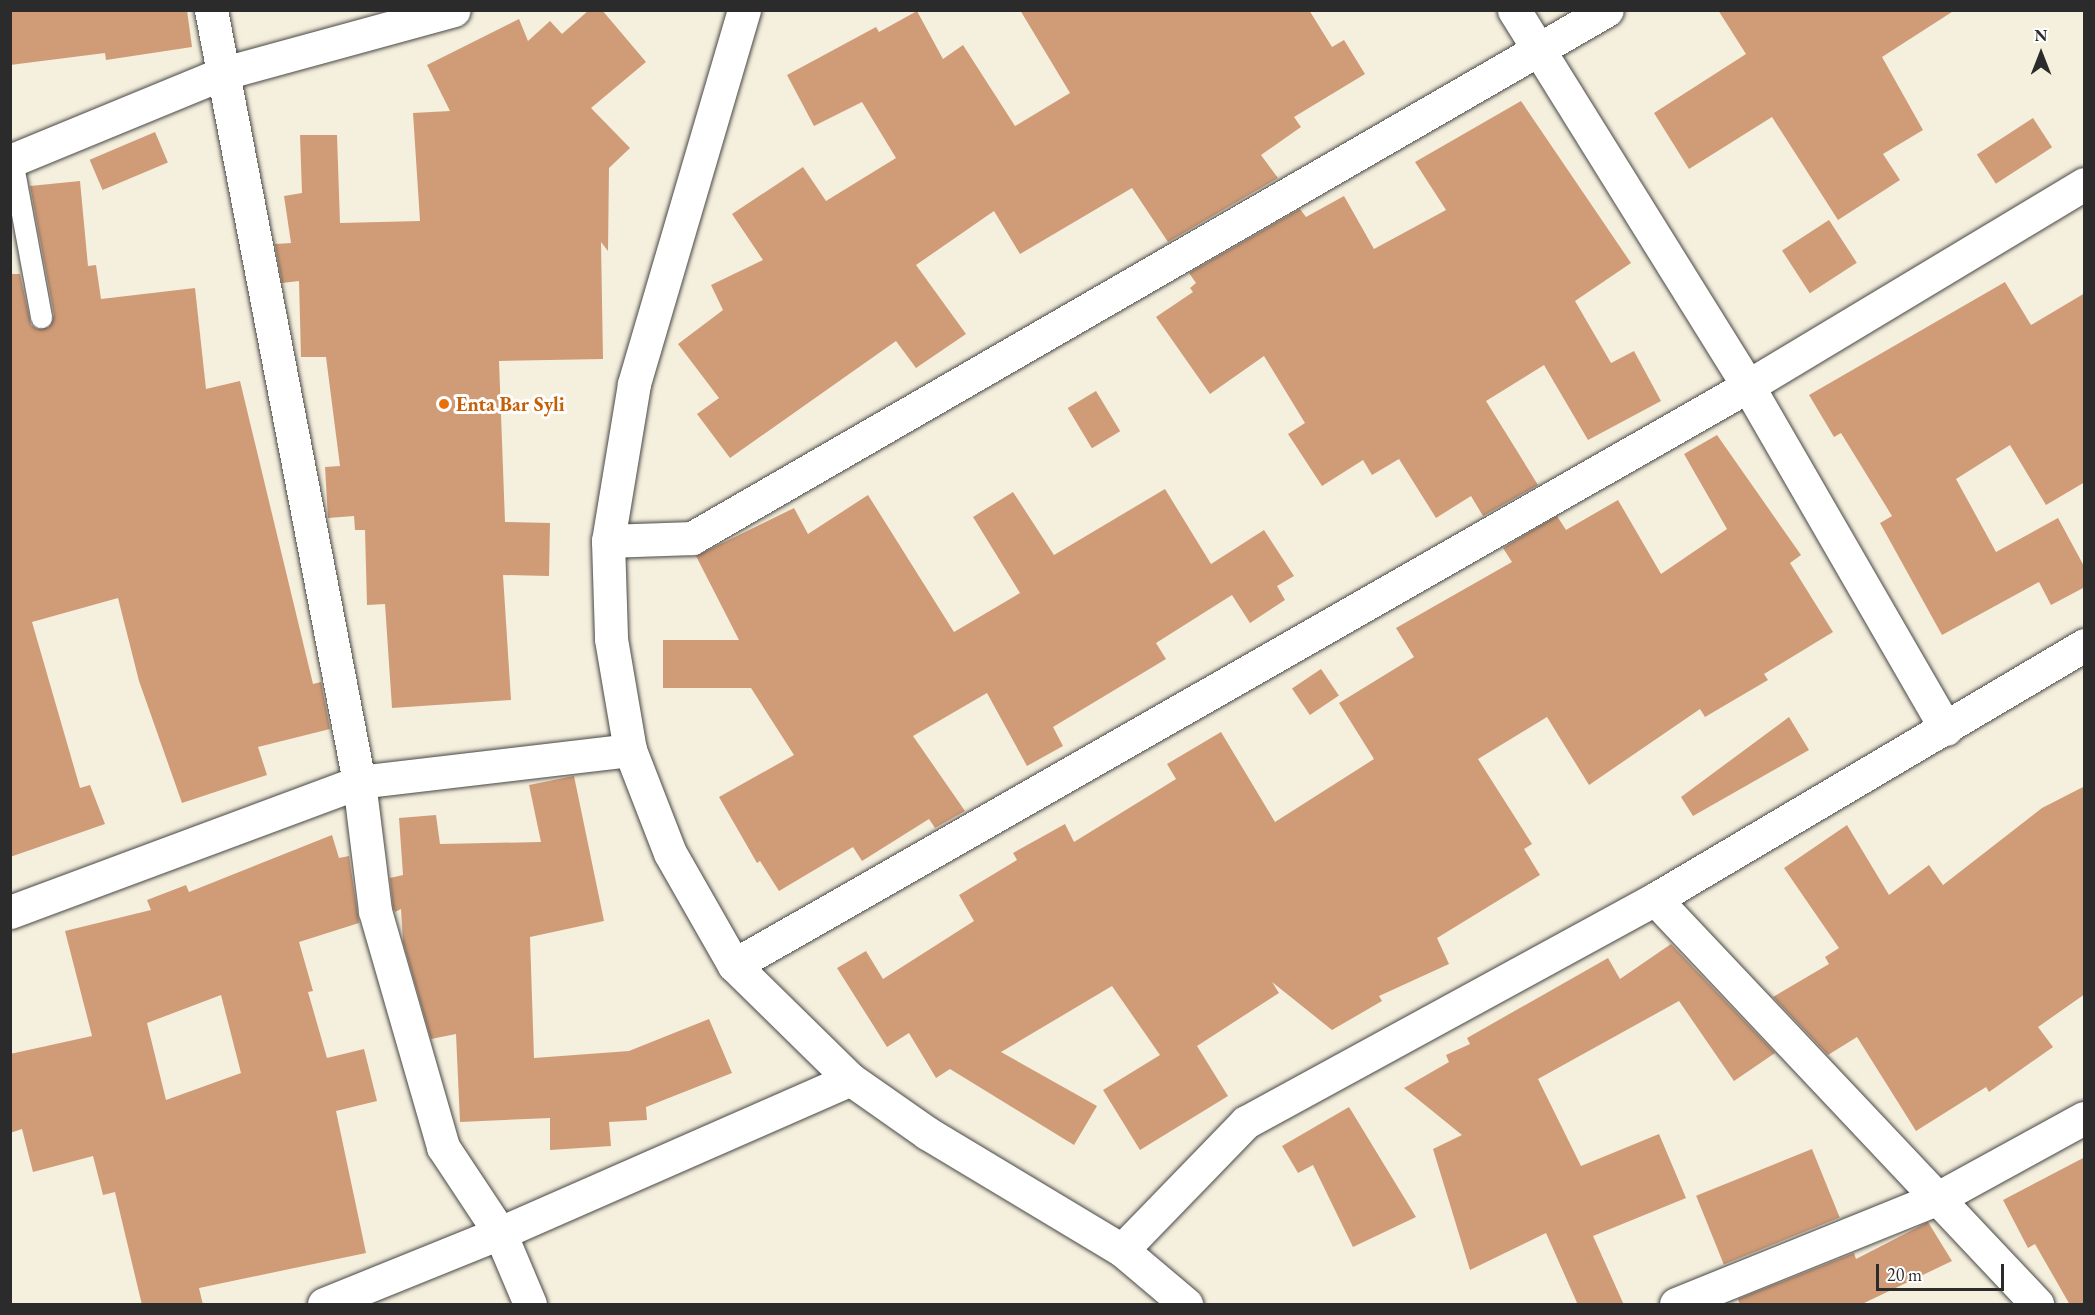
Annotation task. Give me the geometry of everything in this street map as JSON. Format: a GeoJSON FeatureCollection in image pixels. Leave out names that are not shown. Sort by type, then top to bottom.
{"type":"FeatureCollection","features":[{"type":"Feature","properties":{"kind":"street"},"geometry":{"type":"LineString","coordinates":[[211,10],[359,782],[375,911],[443,1147],[500,1233],[530,1305]]}},
{"type":"Feature","properties":{"kind":"street"},"geometry":{"type":"LineString","coordinates":[[11,160],[224,73],[454,10]]}},
{"type":"Feature","properties":{"kind":"street"},"geometry":{"type":"LineString","coordinates":[[744,10],[634,384],[608,541],[611,639],[630,750],[670,853],[734,964],[850,1079],[927,1133],[1122,1250],[1186,1305]]}},
{"type":"Feature","properties":{"kind":"street"},"geometry":{"type":"LineString","coordinates":[[1514,10],[1748,386],[1946,729]]}},
{"type":"Feature","properties":{"kind":"street"},"geometry":{"type":"LineString","coordinates":[[608,541],[692,538],[1540,52],[1607,10]]}},
{"type":"Feature","properties":{"kind":"street"},"geometry":{"type":"LineString","coordinates":[[734,964],[1748,386],[2085,184]]}},
{"type":"Feature","properties":{"kind":"street"},"geometry":{"type":"LineString","coordinates":[[1122,1250],[1246,1122],[1655,899],[2085,645]]}},
{"type":"Feature","properties":{"kind":"street"},"geometry":{"type":"LineString","coordinates":[[10,912],[359,782],[630,750]]}},
{"type":"Feature","properties":{"kind":"street"},"geometry":{"type":"LineString","coordinates":[[1655,899],[2037,1305]]}},
{"type":"Feature","properties":{"kind":"street"},"geometry":{"type":"LineString","coordinates":[[324,1305],[500,1233],[850,1079]]}},
{"type":"Feature","properties":{"kind":"street"},"geometry":{"type":"LineString","coordinates":[[1676,1305],[1936,1199],[2085,1118]]}},
{"type":"Feature","properties":{"kind":"lane"},"geometry":{"type":"LineString","coordinates":[[11,160],[41,317]]}},
{"type":"Feature","properties":{"kind":"building"},"geometry":{"type":"Polygon","coordinates":[[[10,10],[187,10],[192,47],[106,60],[105,53],[10,65],[10,10]]]}},
{"type":"Feature","properties":{"kind":"building"},"geometry":{"type":"Polygon","coordinates":[[[589,10],[602,10],[646,62],[591,108],[630,148],[609,168],[608,251],[601,242],[603,359],[499,361],[505,522],[550,523],[549,576],[503,575],[511,700],[392,708],[385,604],[367,605],[365,530],[355,530],[354,516],[328,518],[325,467],[340,466],[326,357],[301,357],[299,281],[282,283],[275,244],[291,243],[284,196],[302,193],[300,135],[337,135],[340,223],[420,221],[413,113],[450,111],[427,65],[519,19],[528,41],[550,21],[562,34],[589,10]]]}},
{"type":"Feature","properties":{"kind":"building"},"geometry":{"type":"Polygon","coordinates":[[[1020,10],[1309,10],[1332,47],[1344,40],[1365,74],[1294,117],[1301,127],[1261,155],[1278,178],[1168,242],[1132,188],[1020,254],[994,211],[916,265],[966,334],[916,368],[896,341],[730,458],[697,414],[719,398],[678,344],[723,310],[711,285],[763,260],[732,214],[803,167],[826,201],[896,158],[862,102],[814,126],[787,75],[876,27],[879,32],[917,11],[943,59],[963,45],[1015,126],[1070,93],[1020,10]]]}},
{"type":"Feature","properties":{"kind":"building"},"geometry":{"type":"Polygon","coordinates":[[[1718,10],[1955,10],[1882,57],[1923,130],[1883,154],[1900,180],[1838,220],[1772,117],[1689,169],[1654,113],[1746,54],[1718,10]]]}},
{"type":"Feature","properties":{"kind":"building"},"geometry":{"type":"Polygon","coordinates":[[[1521,101],[1631,263],[1575,301],[1611,363],[1634,351],[1661,401],[1588,440],[1544,365],[1486,401],[1538,485],[1483,516],[1471,496],[1436,518],[1399,459],[1372,475],[1363,460],[1322,486],[1288,434],[1305,423],[1264,356],[1210,394],[1156,317],[1193,292],[1190,288],[1196,283],[1189,273],[1300,209],[1306,217],[1344,196],[1374,249],[1446,210],[1415,162],[1521,101]]]}},
{"type":"Feature","properties":{"kind":"building"},"geometry":{"type":"Polygon","coordinates":[[[2033,118],[2052,147],[1996,184],[1977,154],[2033,118]]]}},
{"type":"Feature","properties":{"kind":"building"},"geometry":{"type":"Polygon","coordinates":[[[155,132],[168,162],[103,190],[90,160],[155,132]]]}},
{"type":"Feature","properties":{"kind":"building"},"geometry":{"type":"Polygon","coordinates":[[[80,181],[88,266],[96,265],[101,299],[195,288],[206,389],[240,381],[313,684],[321,682],[330,729],[258,747],[267,775],[182,803],[139,681],[118,598],[32,622],[80,788],[90,785],[105,824],[10,857],[10,274],[20,274],[31,325],[37,329],[49,327],[54,315],[30,186],[80,181]]]}},
{"type":"Feature","properties":{"kind":"building"},"geometry":{"type":"Polygon","coordinates":[[[1829,220],[1857,263],[1810,293],[1782,250],[1829,220]]]}},
{"type":"Feature","properties":{"kind":"building"},"geometry":{"type":"Polygon","coordinates":[[[2005,282],[2031,325],[2085,293],[2085,482],[2046,505],[2010,445],[1956,479],[1996,552],[2058,518],[2085,568],[2085,587],[2051,605],[2039,582],[1942,635],[1880,523],[1892,516],[1841,433],[1834,437],[1809,395],[2005,282]]]}},
{"type":"Feature","properties":{"kind":"building"},"geometry":{"type":"Polygon","coordinates":[[[1096,391],[1120,431],[1092,448],[1068,408],[1096,391]]]}},
{"type":"Feature","properties":{"kind":"building"},"geometry":{"type":"Polygon","coordinates":[[[1717,435],[1801,555],[1790,563],[1833,632],[1764,674],[1768,680],[1705,717],[1700,709],[1589,785],[1547,717],[1478,759],[1532,844],[1524,849],[1540,875],[1437,938],[1449,964],[1379,996],[1382,1001],[1332,1030],[1272,982],[1279,993],[1197,1046],[1228,1096],[1140,1150],[1103,1090],[1160,1055],[1112,986],[1001,1052],[1097,1106],[1074,1145],[950,1069],[936,1078],[909,1033],[887,1047],[837,968],[866,951],[883,979],[974,921],[959,895],[1017,860],[1013,853],[1065,824],[1074,842],[1176,779],[1167,764],[1221,732],[1275,822],[1374,759],[1339,703],[1414,657],[1396,628],[1512,562],[1503,548],[1557,516],[1566,530],[1618,500],[1661,574],[1727,529],[1684,454],[1717,435]]]}},
{"type":"Feature","properties":{"kind":"building"},"geometry":{"type":"Polygon","coordinates":[[[1165,489],[1211,564],[1264,530],[1294,576],[1277,586],[1285,600],[1250,623],[1232,595],[1156,643],[1166,659],[1053,727],[1063,746],[1027,766],[987,693],[913,736],[965,811],[935,828],[929,819],[862,861],[853,847],[779,891],[760,861],[757,863],[719,797],[794,755],[751,688],[663,688],[663,640],[739,640],[696,556],[794,508],[808,534],[868,495],[954,632],[1020,593],[973,517],[1013,492],[1054,555],[1165,489]]]}},
{"type":"Feature","properties":{"kind":"building"},"geometry":{"type":"Polygon","coordinates":[[[1321,669],[1339,696],[1310,715],[1292,689],[1321,669]]]}},
{"type":"Feature","properties":{"kind":"building"},"geometry":{"type":"Polygon","coordinates":[[[1789,717],[1809,750],[1693,816],[1681,797],[1789,717]]]}},
{"type":"Feature","properties":{"kind":"building"},"geometry":{"type":"Polygon","coordinates":[[[574,776],[604,921],[530,937],[534,1058],[629,1051],[709,1019],[732,1073],[646,1107],[647,1120],[609,1122],[611,1146],[550,1150],[550,1118],[460,1122],[456,1034],[431,1039],[403,942],[401,909],[395,912],[393,907],[390,878],[403,875],[399,818],[436,815],[440,844],[541,842],[529,785],[574,776]]]}},
{"type":"Feature","properties":{"kind":"building"},"geometry":{"type":"Polygon","coordinates":[[[2085,786],[2085,994],[2038,1027],[2053,1047],[1989,1092],[1986,1087],[1916,1131],[1857,1037],[1828,1055],[1773,997],[1829,964],[1825,957],[1839,948],[1784,868],[1847,825],[1889,895],[1929,865],[1943,885],[2042,808],[2085,786]]]}},
{"type":"Feature","properties":{"kind":"building"},"geometry":{"type":"Polygon","coordinates":[[[332,835],[339,858],[349,856],[359,923],[299,942],[313,991],[308,992],[327,1058],[364,1049],[377,1101],[336,1111],[366,1253],[199,1288],[203,1305],[142,1305],[115,1192],[103,1195],[93,1156],[33,1172],[22,1129],[10,1133],[10,1054],[92,1036],[65,931],[151,910],[147,900],[186,885],[189,892],[332,835]],[[221,995],[147,1023],[166,1100],[241,1073],[221,995]]]}},
{"type":"Feature","properties":{"kind":"building"},"geometry":{"type":"Polygon","coordinates":[[[1671,944],[1775,1053],[1734,1081],[1679,1001],[1538,1079],[1581,1166],[1659,1134],[1686,1198],[1593,1236],[1624,1305],[1578,1305],[1546,1233],[1470,1270],[1433,1149],[1462,1135],[1404,1088],[1449,1062],[1446,1055],[1470,1044],[1467,1038],[1608,958],[1620,979],[1671,944]]]}},
{"type":"Feature","properties":{"kind":"building"},"geometry":{"type":"Polygon","coordinates":[[[1349,1107],[1416,1217],[1353,1247],[1313,1165],[1298,1173],[1282,1146],[1349,1107]]]}},
{"type":"Feature","properties":{"kind":"building"},"geometry":{"type":"Polygon","coordinates":[[[1812,1149],[1840,1218],[1724,1264],[1696,1196],[1812,1149]]]}},
{"type":"Feature","properties":{"kind":"building"},"geometry":{"type":"Polygon","coordinates":[[[2085,1157],[2085,1305],[2070,1305],[2035,1244],[2028,1248],[2003,1200],[2085,1157]]]}},
{"type":"Feature","properties":{"kind":"building"},"geometry":{"type":"Polygon","coordinates":[[[1928,1222],[1952,1261],[1860,1305],[1740,1305],[1738,1299],[1854,1253],[1856,1259],[1928,1222]]]}},
{"type":"Feature","properties":{"kind":"place","name":"Enta Bar Syli"},"geometry":{"type":"Point","coordinates":[444,404]}}]}
